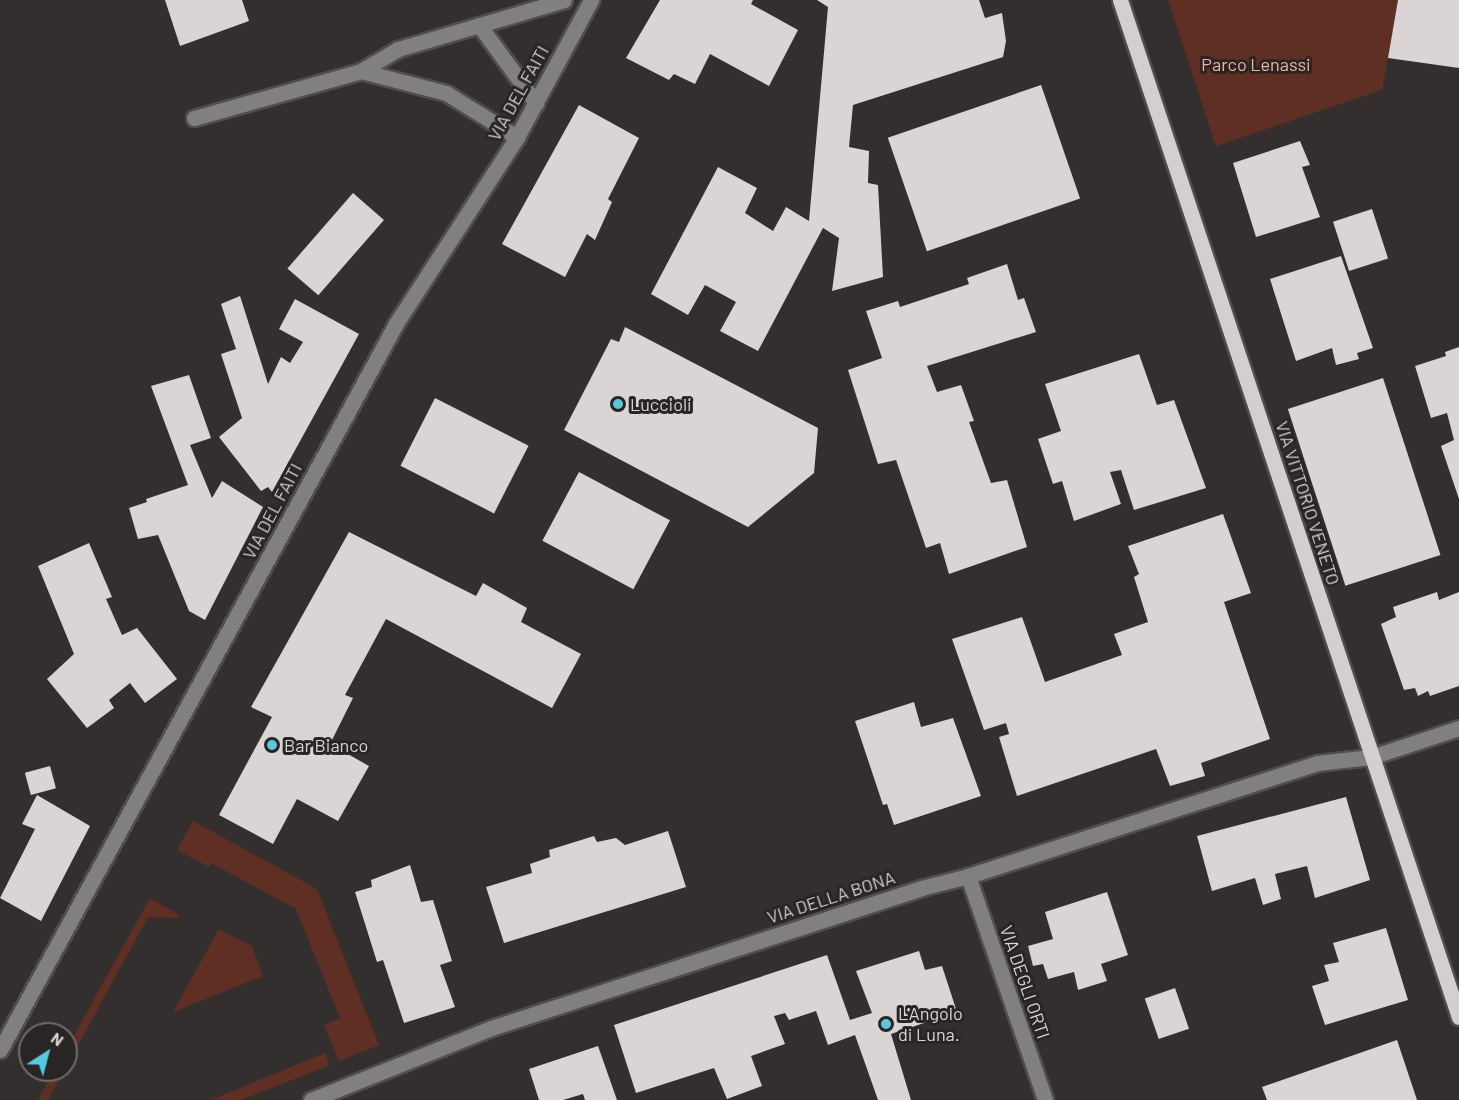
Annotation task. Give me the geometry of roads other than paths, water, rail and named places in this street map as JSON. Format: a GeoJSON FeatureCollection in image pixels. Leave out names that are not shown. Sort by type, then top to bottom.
{"type":"FeatureCollection","features":[{"type":"Feature","properties":{"kind":"main road","name":"VIA VITTORIO VENETO"},"geometry":{"type":"LineString","coordinates":[[1120,0],[1459,1017]]}},
{"type":"Feature","properties":{"kind":"street"},"geometry":{"type":"LineString","coordinates":[[194,118],[361,71],[398,49],[564,0]]}},
{"type":"Feature","properties":{"kind":"street","name":"VIA DEL FAITI"},"geometry":{"type":"LineString","coordinates":[[0,1050],[397,322],[517,137],[591,0]]}},
{"type":"Feature","properties":{"kind":"street"},"geometry":{"type":"LineString","coordinates":[[479,25],[536,103]]}},
{"type":"Feature","properties":{"kind":"street"},"geometry":{"type":"LineString","coordinates":[[361,71],[446,93],[517,137]]}},
{"type":"Feature","properties":{"kind":"street","name":"VIA DELLA BONA"},"geometry":{"type":"LineString","coordinates":[[311,1100],[491,1028],[909,892],[968,876],[1317,763],[1371,757],[1459,728]]}},
{"type":"Feature","properties":{"kind":"street","name":"VIA DEGLI ORTI"},"geometry":{"type":"LineString","coordinates":[[968,876],[1045,1100]]}},
{"type":"Feature","properties":{"kind":"place","name":"Luccioli"},"geometry":{"type":"Point","coordinates":[618,404]}},
{"type":"Feature","properties":{"kind":"place","name":"Bar Bianco"},"geometry":{"type":"Point","coordinates":[272,745]}},
{"type":"Feature","properties":{"kind":"place","name":"L'Angolo di Luna."},"geometry":{"type":"Point","coordinates":[886,1024]}},
{"type":"Feature","properties":{"kind":"park label","name":"Parco Lenassi"},"geometry":{"type":"Point","coordinates":[1256,64]}}]}
